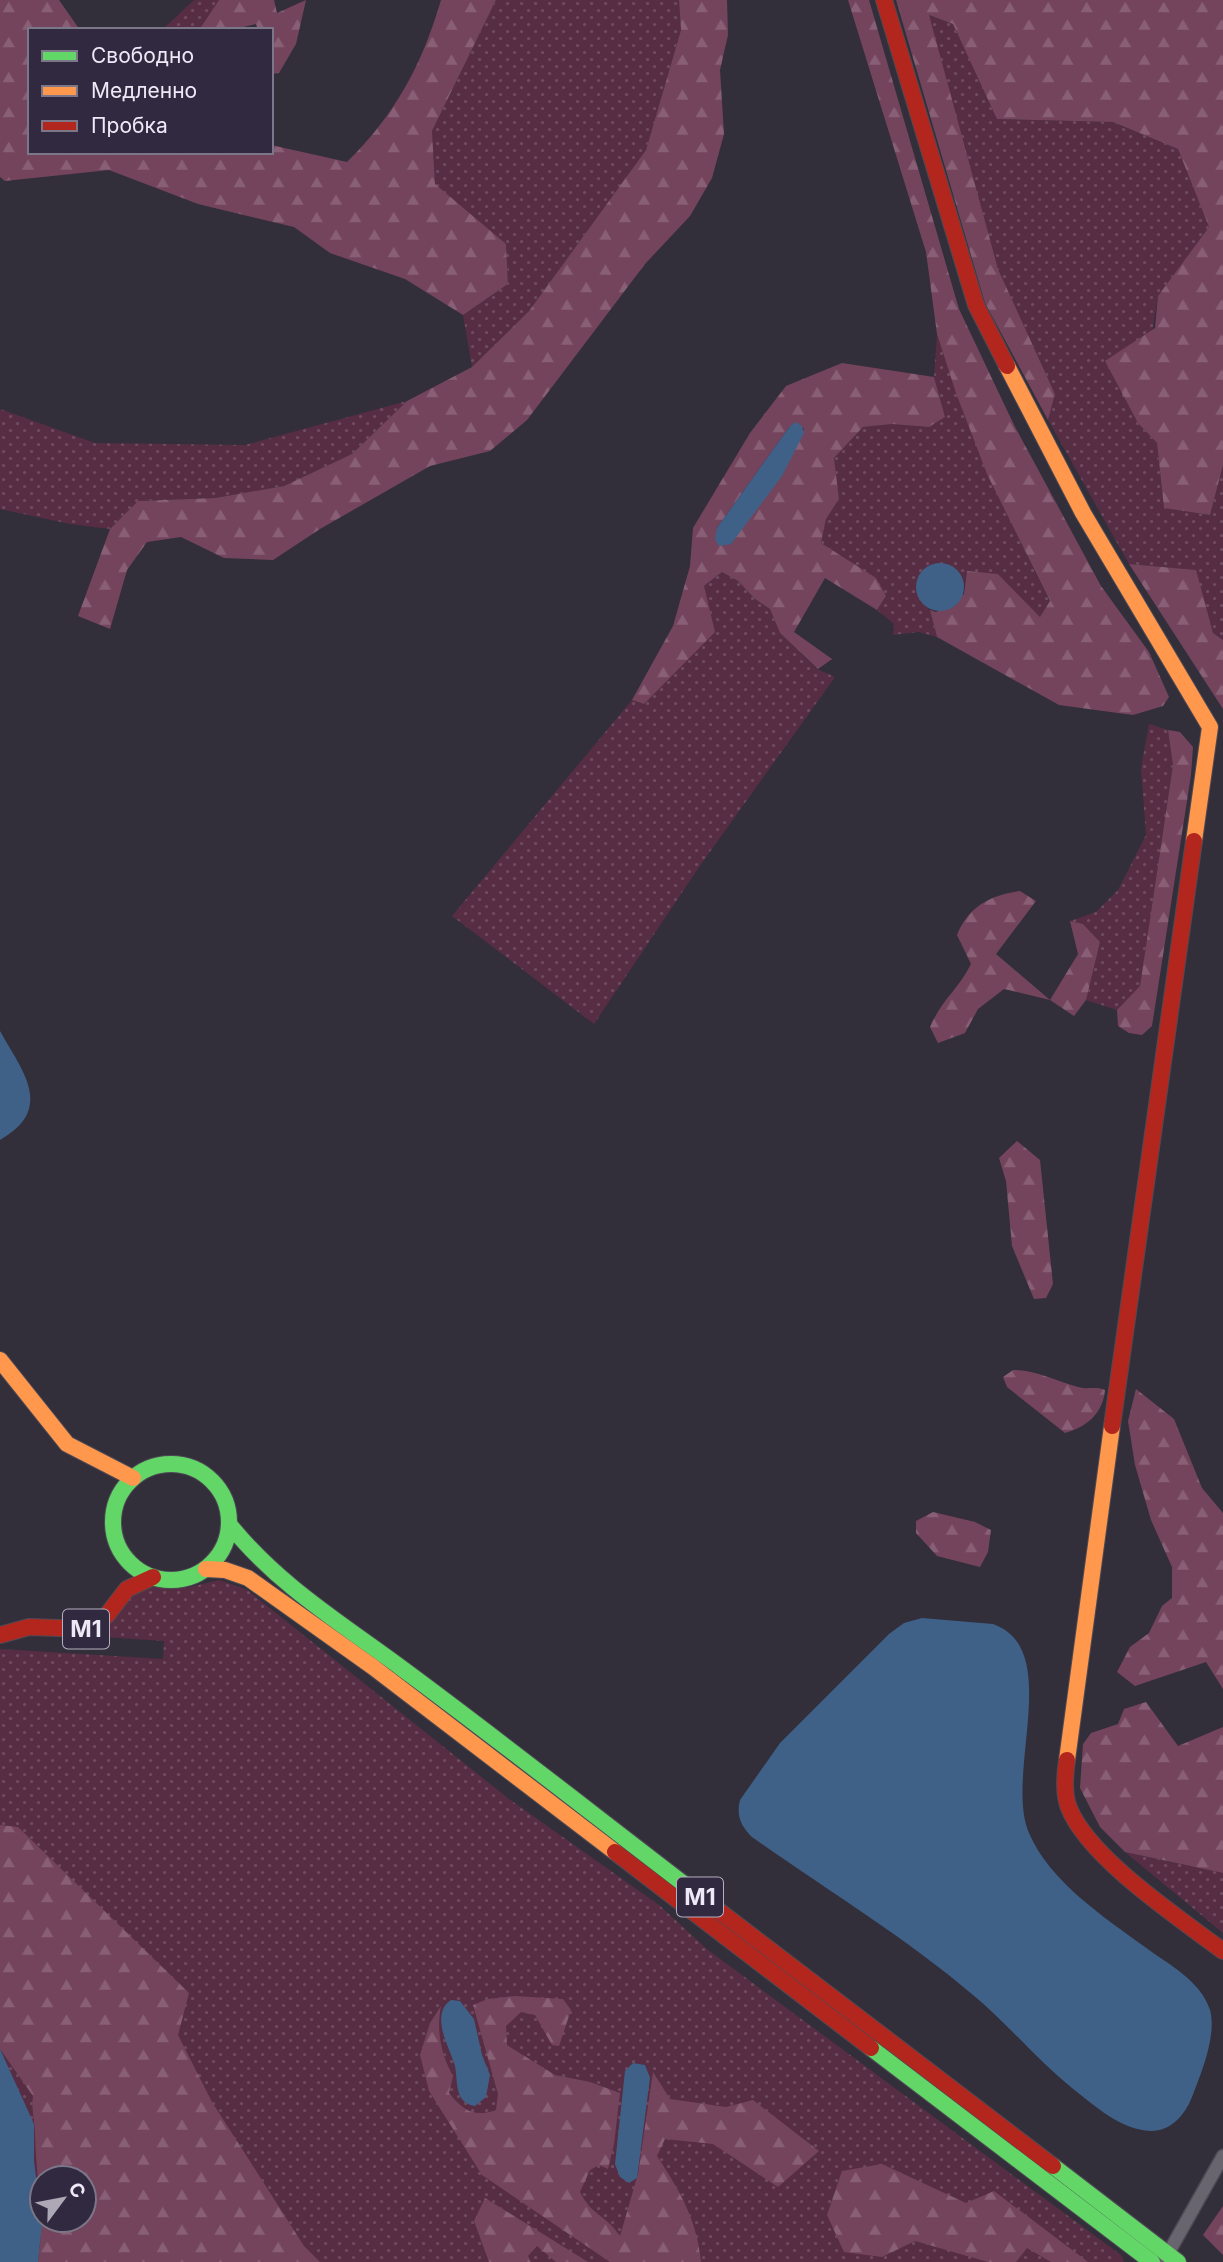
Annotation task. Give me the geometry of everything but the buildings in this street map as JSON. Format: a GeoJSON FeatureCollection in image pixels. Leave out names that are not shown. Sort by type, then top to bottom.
{"type":"FeatureCollection","features":[{"type":"Feature","properties":{"kind":"main road"},"geometry":{"type":"LineString","coordinates":[[884,0],[976,305],[1083,513],[1217,729],[1149,1150],[1065,1774],[1068,1808],[1083,1830],[1141,1885],[1223,1951]]}},
{"type":"Feature","properties":{"kind":"main road"},"geometry":{"type":"LineString","coordinates":[[0,1360],[67,1444],[133,1478],[116,1504],[114,1535],[129,1562],[153,1577]]}},
{"type":"Feature","properties":{"kind":"main road","name":"М1"},"geometry":{"type":"LineString","coordinates":[[133,1478],[162,1464],[193,1468],[207,1476],[221,1490],[229,1509],[229,1524],[251,1553],[316,1607],[399,1666],[1170,2259]]}},
{"type":"Feature","properties":{"kind":"main road"},"geometry":{"type":"LineString","coordinates":[[206,1569],[224,1548],[229,1524]]}},
{"type":"Feature","properties":{"kind":"main road","name":"М1"},"geometry":{"type":"LineString","coordinates":[[0,1635],[29,1627],[89,1629],[107,1615],[127,1589],[153,1577],[170,1581],[186,1579],[206,1569],[225,1570],[248,1578],[373,1667],[1152,2262]]}},
{"type":"Feature","properties":{"kind":"street"},"geometry":{"type":"LineString","coordinates":[[1170,2259],[1223,2156]]}},
{"type":"Feature","properties":{"kind":"shaded area"},"geometry":{"type":"Polygon","coordinates":[[[194,0],[219,0],[200,28],[164,28],[194,0]]]}},
{"type":"Feature","properties":{"kind":"shaded area"},"geometry":{"type":"Polygon","coordinates":[[[496,0],[679,0],[681,30],[646,150],[529,311],[472,367],[463,315],[508,284],[506,244],[435,185],[432,131],[496,0]]]}},
{"type":"Feature","properties":{"kind":"shaded area"},"geometry":{"type":"Polygon","coordinates":[[[928,15],[953,24],[998,119],[1113,122],[1178,149],[1209,227],[1158,296],[1138,423],[1157,443],[1164,508],[1210,515],[1223,465],[1223,640],[1213,633],[1195,570],[1129,564],[1048,420],[1055,394],[998,269],[928,15]]]}},
{"type":"Feature","properties":{"kind":"shaded area"},"geometry":{"type":"Polygon","coordinates":[[[937,334],[988,470],[1050,602],[1040,617],[998,574],[967,572],[964,586],[960,575],[924,604],[930,610],[937,637],[919,632],[893,635],[894,624],[877,610],[886,596],[821,543],[826,519],[839,499],[834,458],[863,427],[892,424],[929,427],[945,417],[934,377],[937,334]]]}},
{"type":"Feature","properties":{"kind":"shaded area"},"geometry":{"type":"Polygon","coordinates":[[[407,401],[352,454],[284,486],[215,498],[139,501],[110,529],[70,524],[0,509],[0,409],[95,443],[245,445],[407,401]]]}},
{"type":"Feature","properties":{"kind":"shaded area"},"geometry":{"type":"Polygon","coordinates":[[[722,572],[738,581],[755,599],[770,609],[780,633],[817,669],[835,677],[699,867],[594,1024],[452,916],[632,700],[644,704],[704,586],[722,572]]]}},
{"type":"Feature","properties":{"kind":"shaded area"},"geometry":{"type":"Polygon","coordinates":[[[1149,724],[1168,730],[1173,765],[1140,987],[1117,1010],[1086,1000],[1100,942],[1083,924],[1070,921],[1096,912],[1118,890],[1146,835],[1141,768],[1149,724]]]}},
{"type":"Feature","properties":{"kind":"shaded area"},"geometry":{"type":"Polygon","coordinates":[[[219,1580],[246,1589],[509,1799],[659,1905],[708,1950],[1121,2255],[1124,2262],[0,2262],[0,1649],[163,1659],[164,1641],[105,1637],[101,1632],[119,1605],[147,1587],[186,1588],[219,1580]]]}},
{"type":"Feature","properties":{"kind":"shaded area"},"geometry":{"type":"Polygon","coordinates":[[[1125,1852],[1223,1873],[1223,1933],[1125,1852]]]}},
{"type":"Feature","properties":{"kind":"green space"},"geometry":{"type":"Polygon","coordinates":[[[0,0],[59,0],[79,28],[28,28],[28,154],[273,154],[273,145],[347,162],[379,126],[405,88],[425,46],[441,0],[496,0],[432,131],[435,184],[506,244],[508,284],[463,315],[405,279],[330,253],[294,227],[198,204],[109,170],[5,181],[0,177],[0,0]]]}},
{"type":"Feature","properties":{"kind":"green space"},"geometry":{"type":"Polygon","coordinates":[[[219,0],[274,0],[277,13],[306,0],[296,44],[279,73],[273,74],[273,28],[257,28],[256,24],[239,28],[200,28],[219,0]]]}},
{"type":"Feature","properties":{"kind":"green space"},"geometry":{"type":"Polygon","coordinates":[[[679,0],[727,0],[728,35],[720,70],[724,134],[712,178],[690,216],[645,264],[527,420],[490,451],[430,466],[320,529],[273,560],[224,558],[181,537],[147,542],[127,570],[110,629],[78,616],[110,529],[138,501],[215,498],[284,486],[352,454],[407,401],[472,367],[529,311],[646,150],[681,30],[679,0]]]}},
{"type":"Feature","properties":{"kind":"green space"},"geometry":{"type":"Polygon","coordinates":[[[848,0],[869,0],[959,309],[1014,425],[1101,586],[1149,652],[1169,697],[1163,706],[1133,715],[1059,705],[937,637],[930,610],[936,612],[964,594],[967,571],[998,574],[1040,617],[1050,601],[987,474],[956,393],[937,334],[926,252],[848,0]]]}},
{"type":"Feature","properties":{"kind":"green space"},"geometry":{"type":"Polygon","coordinates":[[[896,0],[1223,0],[1223,465],[1210,515],[1164,508],[1157,443],[1138,423],[1105,361],[1155,328],[1158,296],[1209,227],[1178,149],[1113,122],[997,119],[953,24],[929,15],[998,269],[1055,394],[1048,420],[985,303],[896,0]]]}},
{"type":"Feature","properties":{"kind":"green space"},"geometry":{"type":"Polygon","coordinates":[[[842,363],[934,377],[945,417],[929,427],[892,424],[863,427],[834,458],[839,499],[826,519],[821,543],[876,578],[886,596],[877,610],[825,578],[794,632],[832,659],[818,669],[780,633],[770,609],[755,599],[738,581],[722,572],[704,586],[715,632],[644,704],[632,700],[673,626],[690,566],[693,528],[750,433],[786,386],[842,363]],[[799,424],[790,426],[717,528],[731,544],[804,429],[799,424]]]}},
{"type":"Feature","properties":{"kind":"green space"},"geometry":{"type":"Polygon","coordinates":[[[1129,564],[1196,570],[1213,633],[1223,640],[1223,709],[1129,564]]]}},
{"type":"Feature","properties":{"kind":"green space"},"geometry":{"type":"Polygon","coordinates":[[[1168,730],[1180,732],[1193,747],[1191,775],[1152,1026],[1142,1035],[1129,1033],[1118,1026],[1117,1010],[1140,986],[1173,765],[1168,730]]]}},
{"type":"Feature","properties":{"kind":"green space"},"geometry":{"type":"Polygon","coordinates":[[[1020,891],[1036,901],[996,954],[1050,1000],[1004,989],[978,1009],[965,1033],[938,1043],[930,1027],[971,964],[957,935],[962,925],[975,909],[990,899],[1020,891]]]}},
{"type":"Feature","properties":{"kind":"green space"},"geometry":{"type":"Polygon","coordinates":[[[1070,921],[1083,924],[1100,942],[1086,1000],[1074,1016],[1050,1000],[1078,954],[1070,921]]]}},
{"type":"Feature","properties":{"kind":"green space"},"geometry":{"type":"Polygon","coordinates":[[[1017,1141],[1040,1160],[1053,1284],[1046,1298],[1034,1299],[1012,1246],[1006,1181],[999,1158],[1017,1141]]]}},
{"type":"Feature","properties":{"kind":"green space"},"geometry":{"type":"Polygon","coordinates":[[[1013,1370],[1038,1374],[1082,1388],[1105,1390],[1104,1398],[1087,1423],[1065,1433],[1007,1387],[1003,1377],[1013,1370]]]}},
{"type":"Feature","properties":{"kind":"green space"},"geometry":{"type":"Polygon","coordinates":[[[1136,1389],[1174,1419],[1202,1488],[1223,1513],[1223,1689],[1206,1662],[1135,1686],[1117,1672],[1130,1647],[1149,1633],[1162,1606],[1172,1598],[1172,1567],[1151,1520],[1135,1465],[1128,1421],[1136,1389]]]}},
{"type":"Feature","properties":{"kind":"green space"},"geometry":{"type":"Polygon","coordinates":[[[933,1512],[975,1522],[991,1530],[988,1552],[980,1567],[937,1556],[916,1533],[916,1521],[933,1512]]]}},
{"type":"Feature","properties":{"kind":"green space"},"geometry":{"type":"Polygon","coordinates":[[[1146,1702],[1178,1746],[1223,1727],[1223,1873],[1125,1852],[1100,1827],[1080,1788],[1083,1744],[1091,1733],[1118,1724],[1124,1709],[1146,1702]]]}},
{"type":"Feature","properties":{"kind":"green space"},"geometry":{"type":"Polygon","coordinates":[[[0,1825],[18,1827],[189,1993],[178,2035],[212,2102],[304,2246],[320,2262],[38,2262],[40,2234],[98,2234],[98,2164],[37,2164],[33,2096],[0,2049],[0,1825]]]}},
{"type":"Feature","properties":{"kind":"green space"},"geometry":{"type":"Polygon","coordinates":[[[515,1996],[563,1999],[571,2010],[559,2046],[552,2045],[535,2015],[521,2012],[506,2026],[507,2045],[555,2075],[590,2082],[620,2093],[608,2169],[599,2165],[590,2170],[580,2192],[589,2206],[620,2236],[638,2174],[653,2072],[670,2099],[726,2107],[753,2100],[819,2151],[778,2187],[713,2144],[665,2139],[657,2156],[686,2206],[696,2233],[701,2262],[610,2262],[482,2175],[429,2091],[420,2055],[430,2023],[441,2006],[441,2042],[453,2076],[449,2093],[469,2111],[481,2113],[496,2110],[498,2094],[473,2005],[488,1999],[515,1996]]]}},
{"type":"Feature","properties":{"kind":"green space"},"geometry":{"type":"Polygon","coordinates":[[[882,2164],[966,2203],[994,2191],[1088,2262],[1051,2262],[1027,2248],[1016,2262],[988,2262],[915,2241],[882,2257],[844,2252],[827,2215],[842,2171],[882,2164]]]}},
{"type":"Feature","properties":{"kind":"green space"},"geometry":{"type":"Polygon","coordinates":[[[485,2198],[588,2262],[556,2262],[537,2246],[528,2256],[531,2262],[489,2262],[474,2221],[485,2198]]]}},
{"type":"Feature","properties":{"kind":"green space"},"geometry":{"type":"Polygon","coordinates":[[[1223,2206],[1223,2255],[1203,2235],[1223,2206]]]}},
{"type":"Feature","properties":{"kind":"water"},"geometry":{"type":"Polygon","coordinates":[[[796,422],[802,426],[804,433],[782,476],[731,544],[719,546],[715,539],[717,528],[790,426],[796,422]]]}},
{"type":"Feature","properties":{"kind":"water"},"geometry":{"type":"Polygon","coordinates":[[[940,563],[957,570],[964,587],[957,604],[940,611],[923,604],[916,587],[923,570],[940,563]]]}},
{"type":"Feature","properties":{"kind":"water"},"geometry":{"type":"Polygon","coordinates":[[[0,1031],[25,1075],[30,1103],[26,1116],[17,1128],[0,1140],[0,1031]]]}},
{"type":"Feature","properties":{"kind":"water"},"geometry":{"type":"Polygon","coordinates":[[[922,1618],[993,1624],[1014,1638],[1025,1659],[1029,1686],[1023,1808],[1029,1833],[1038,1850],[1064,1883],[1113,1924],[1183,1974],[1206,2000],[1212,2020],[1210,2042],[1203,2066],[1185,2110],[1176,2121],[1165,2128],[1140,2130],[1119,2122],[1099,2109],[1059,2077],[986,2006],[947,1974],[752,1837],[742,1825],[739,1816],[740,1800],[780,1743],[889,1634],[904,1623],[922,1618]]]}},
{"type":"Feature","properties":{"kind":"water"},"geometry":{"type":"Polygon","coordinates":[[[451,2000],[460,2001],[474,2019],[482,2055],[490,2075],[486,2097],[475,2106],[463,2101],[460,2096],[455,2066],[443,2032],[442,2014],[451,2000]]]}},
{"type":"Feature","properties":{"kind":"water"},"geometry":{"type":"Polygon","coordinates":[[[0,2049],[34,2124],[34,2164],[28,2164],[28,2234],[41,2234],[38,2262],[0,2262],[0,2049]]]}},
{"type":"Feature","properties":{"kind":"water"},"geometry":{"type":"Polygon","coordinates":[[[633,2063],[645,2065],[650,2078],[637,2178],[629,2183],[620,2177],[615,2164],[625,2071],[633,2063]]]}},
{"type":"Feature","properties":{"kind":"traffic: fast"},"geometry":{"type":"LineString","coordinates":[[171,1464],[193,1468],[212,1481],[225,1500],[229,1522],[225,1544],[212,1563],[193,1576],[171,1580],[149,1576],[130,1563],[117,1544],[113,1522],[117,1500],[130,1481],[149,1468],[171,1464]]}},
{"type":"Feature","properties":{"kind":"traffic: fast"},"geometry":{"type":"LineString","coordinates":[[229,1524],[288,1584],[474,1722],[693,1891]]}},
{"type":"Feature","properties":{"kind":"traffic: fast"},"geometry":{"type":"LineString","coordinates":[[871,2048],[1152,2262]]}},
{"type":"Feature","properties":{"kind":"traffic: fast"},"geometry":{"type":"LineString","coordinates":[[1053,2166],[1178,2262]]}},
{"type":"Feature","properties":{"kind":"traffic: slow"},"geometry":{"type":"LineString","coordinates":[[1007,366],[1083,513],[1210,727],[1194,841]]}},
{"type":"Feature","properties":{"kind":"traffic: slow"},"geometry":{"type":"LineString","coordinates":[[0,1360],[67,1444],[133,1478]]}},
{"type":"Feature","properties":{"kind":"traffic: slow"},"geometry":{"type":"LineString","coordinates":[[1067,1760],[1112,1426]]}},
{"type":"Feature","properties":{"kind":"traffic: slow"},"geometry":{"type":"LineString","coordinates":[[206,1569],[225,1570],[248,1578],[373,1667],[615,1852]]}},
{"type":"Feature","properties":{"kind":"traffic: jam"},"geometry":{"type":"LineString","coordinates":[[884,0],[976,305],[1007,366]]}},
{"type":"Feature","properties":{"kind":"traffic: jam"},"geometry":{"type":"LineString","coordinates":[[1112,1426],[1194,841]]}},
{"type":"Feature","properties":{"kind":"traffic: jam"},"geometry":{"type":"LineString","coordinates":[[0,1635],[29,1627],[89,1629],[107,1615],[127,1589],[153,1577]]}},
{"type":"Feature","properties":{"kind":"traffic: jam"},"geometry":{"type":"LineString","coordinates":[[1067,1760],[1067,1802],[1080,1827],[1095,1847],[1137,1886],[1223,1951]]}},
{"type":"Feature","properties":{"kind":"traffic: jam"},"geometry":{"type":"LineString","coordinates":[[615,1852],[871,2048]]}},
{"type":"Feature","properties":{"kind":"traffic: jam"},"geometry":{"type":"LineString","coordinates":[[693,1891],[1053,2166]]}}]}
